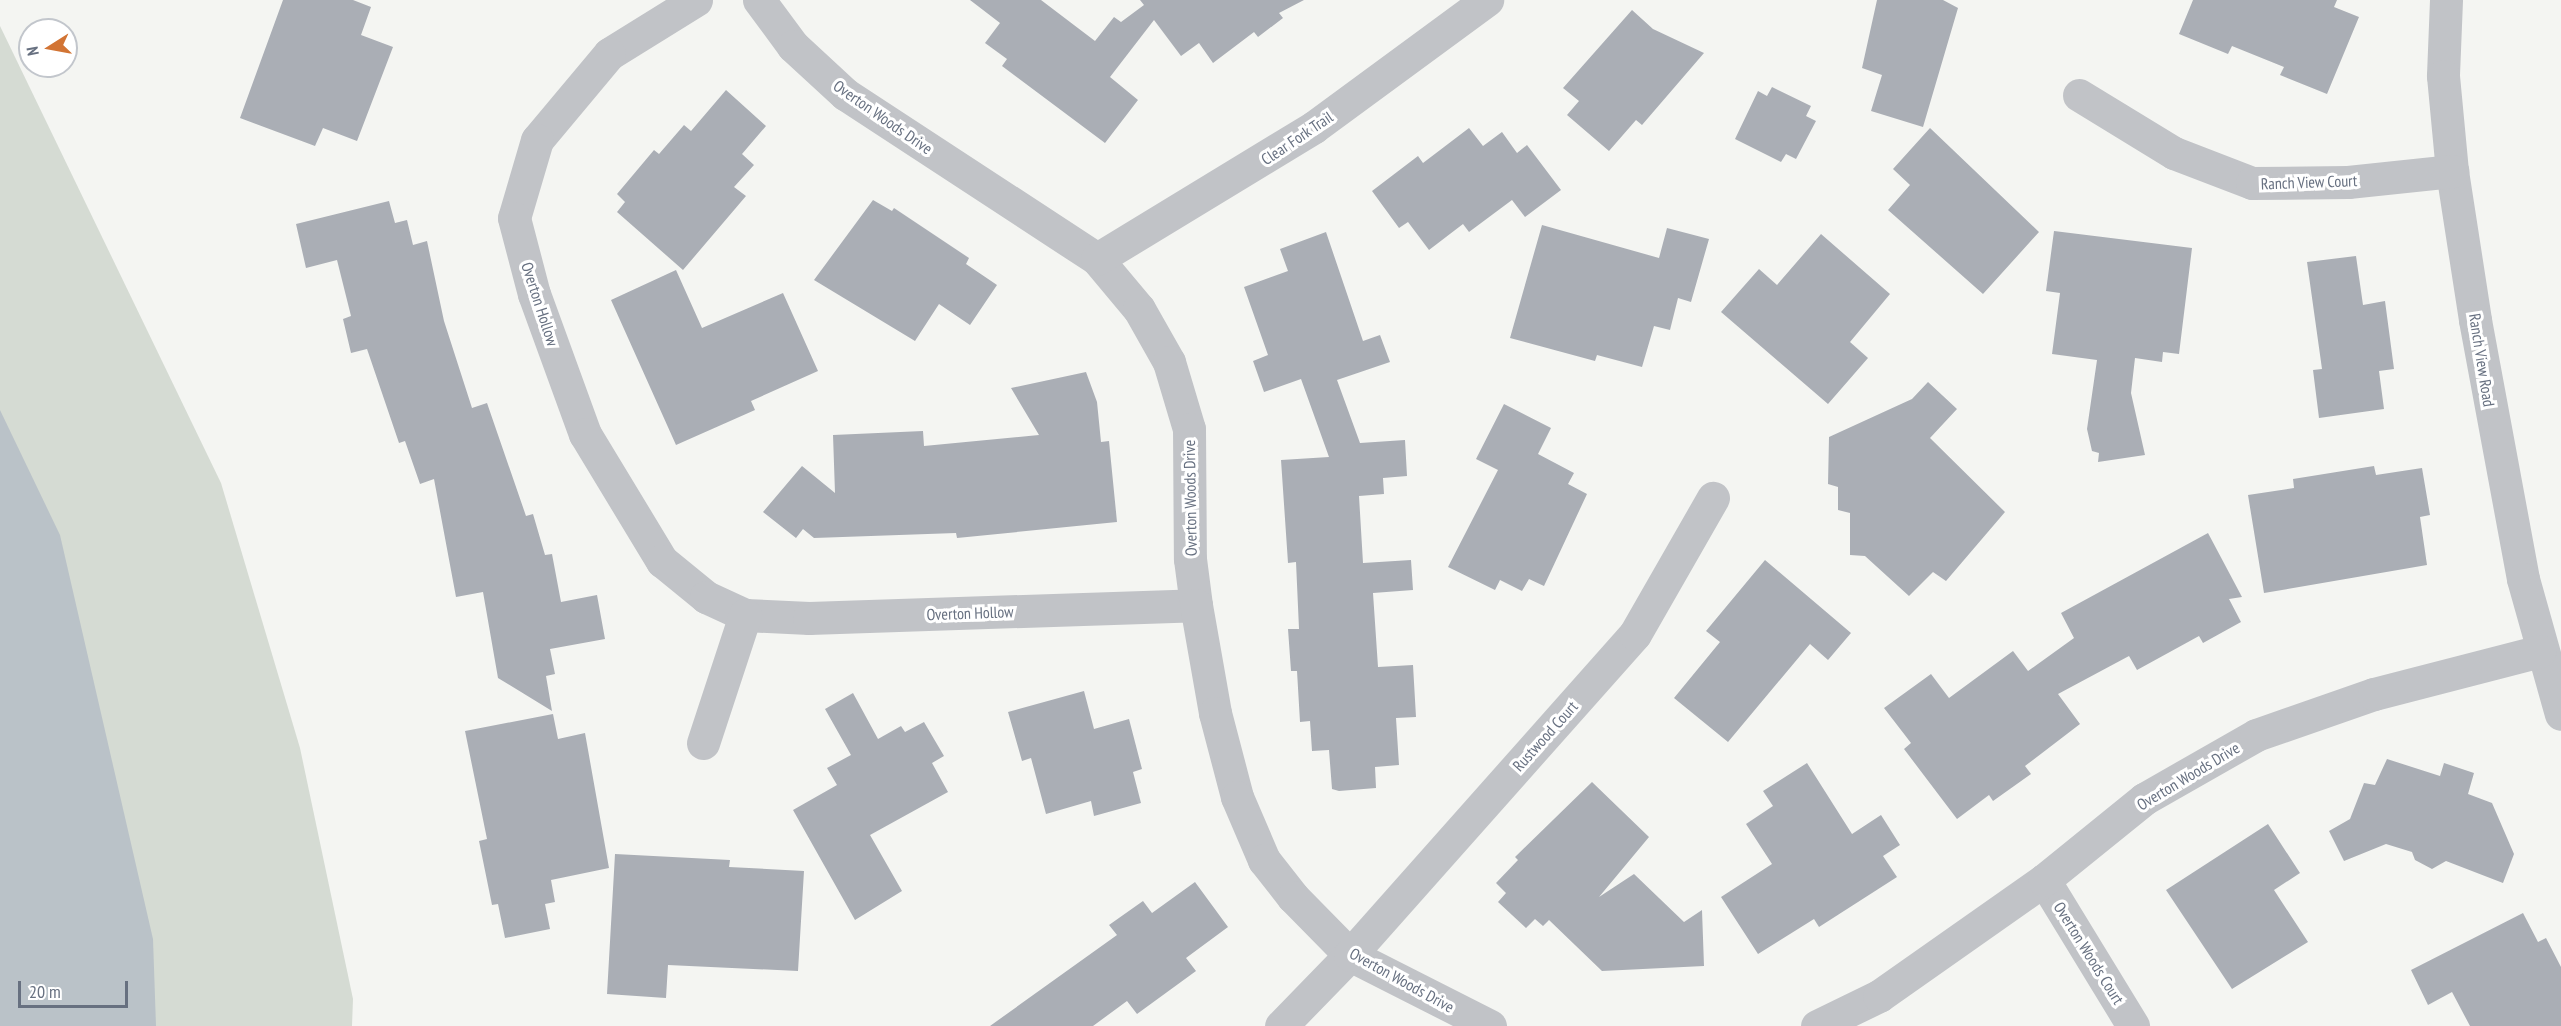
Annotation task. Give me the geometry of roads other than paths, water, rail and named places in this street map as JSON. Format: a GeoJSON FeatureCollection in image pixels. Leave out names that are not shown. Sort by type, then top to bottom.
{"type":"FeatureCollection","features":[{"type":"Feature","properties":{"kind":"street","name":"Overton Hollow"},"geometry":{"type":"LineString","coordinates":[[696,0],[602,63],[537,140],[514,219],[534,294],[585,434],[662,561],[706,597],[745,615],[809,618],[1196,605]]}},
{"type":"Feature","properties":{"kind":"street","name":"Overton Woods Drive"},"geometry":{"type":"LineString","coordinates":[[759,0],[793,46],[845,94],[1097,260],[1139,309],[1169,362],[1190,429],[1190,559],[1196,605],[1231,776],[1260,849],[1293,897],[1350,955],[1490,1026]]}},
{"type":"Feature","properties":{"kind":"street","name":"Clear Fork Trail"},"geometry":{"type":"LineString","coordinates":[[1097,260],[1305,133],[1487,0]]}},
{"type":"Feature","properties":{"kind":"street","name":"Ranch View Road"},"geometry":{"type":"LineString","coordinates":[[2446,0],[2443,76],[2452,171],[2491,415],[2540,651],[2561,714]]}},
{"type":"Feature","properties":{"kind":"street","name":"Ranch View Court"},"geometry":{"type":"LineString","coordinates":[[2079,95],[2175,153],[2252,183],[2348,182],[2452,171]]}},
{"type":"Feature","properties":{"kind":"street","name":"Rustwood Court"},"geometry":{"type":"LineString","coordinates":[[1281,1026],[1350,955],[1635,634],[1713,498]]}},
{"type":"Feature","properties":{"kind":"street"},"geometry":{"type":"LineString","coordinates":[[703,743],[745,615]]}},
{"type":"Feature","properties":{"kind":"street","name":"Overton Woods Drive"},"geometry":{"type":"LineString","coordinates":[[1817,1026],[1879,996],[2044,880],[2144,799],[2256,735],[2374,694],[2540,651]]}},
{"type":"Feature","properties":{"kind":"street","name":"Overton Woods Court"},"geometry":{"type":"LineString","coordinates":[[2044,880],[2133,1026]]}}]}
